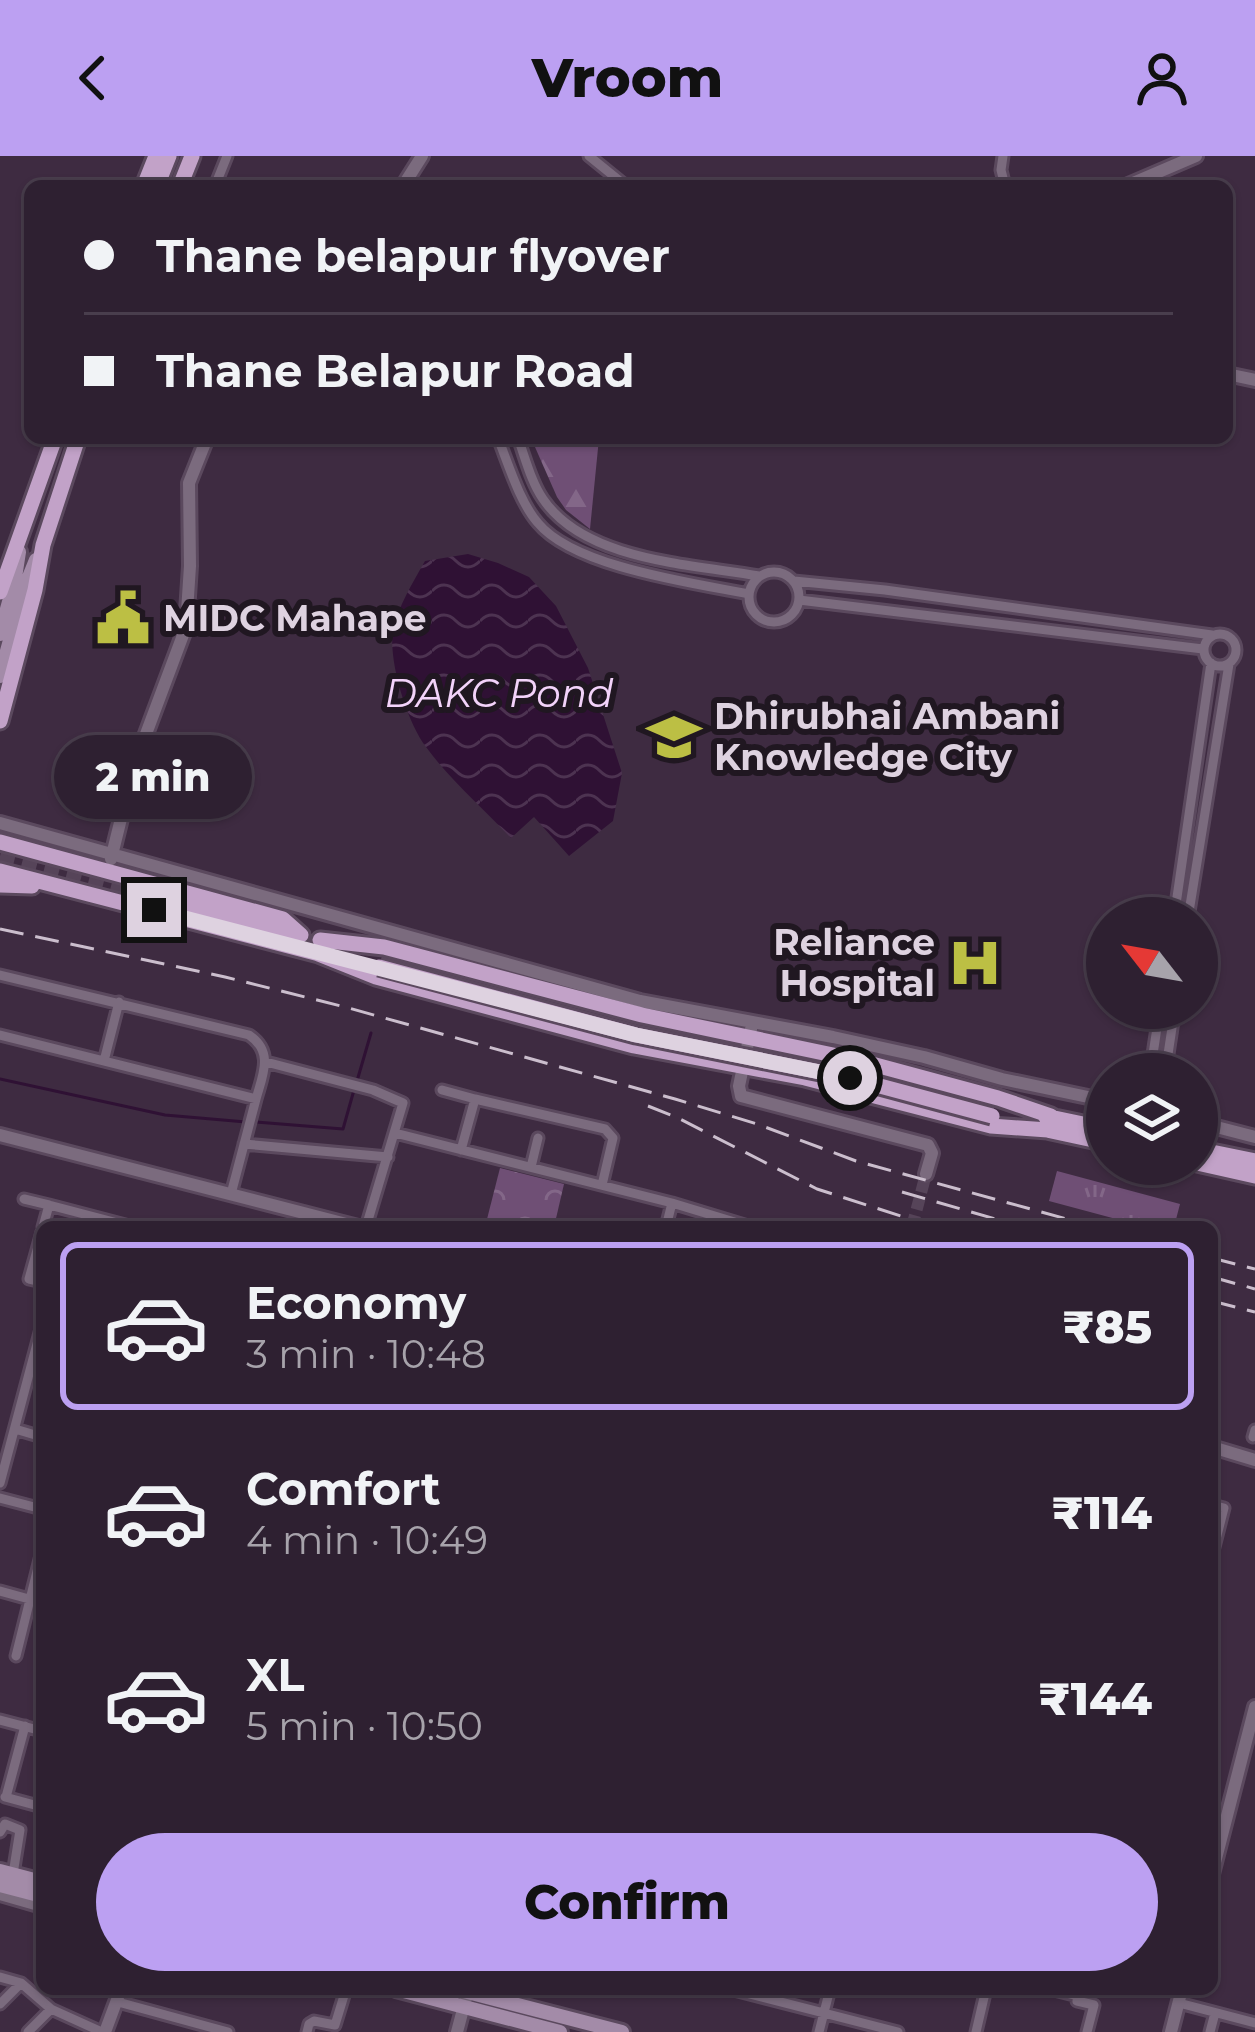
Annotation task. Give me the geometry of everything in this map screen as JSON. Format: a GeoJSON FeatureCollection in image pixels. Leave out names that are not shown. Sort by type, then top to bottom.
{"type":"FeatureCollection","features":[{"type":"Feature","properties":{"kind":"main road"},"geometry":{"type":"LineString","coordinates":[[0,676],[22,538],[53,444]]}},
{"type":"Feature","properties":{"kind":"main road"},"geometry":{"type":"LineString","coordinates":[[0,722],[43,544],[76,444]]}},
{"type":"Feature","properties":{"kind":"main road"},"geometry":{"type":"LineString","coordinates":[[0,634],[13,588],[43,544]]}},
{"type":"Feature","properties":{"kind":"main road"},"geometry":{"type":"LineString","coordinates":[[0,842],[110,862],[284,920],[318,946],[376,977],[634,1046],[850,1088],[991,1126],[1050,1123]]}},
{"type":"Feature","properties":{"kind":"main road"},"geometry":{"type":"LineString","coordinates":[[0,871],[318,946],[636,1035],[994,1112],[1086,1127]]}},
{"type":"Feature","properties":{"kind":"main road"},"geometry":{"type":"LineString","coordinates":[[0,885],[65,887]]}},
{"type":"Feature","properties":{"kind":"main road"},"geometry":{"type":"LineString","coordinates":[[157,897],[301,935]]}},
{"type":"Feature","properties":{"kind":"main road"},"geometry":{"type":"LineString","coordinates":[[318,946],[384,947],[641,1015],[744,1028],[998,1098],[1086,1136]]}},
{"type":"Feature","properties":{"kind":"main road"},"geometry":{"type":"LineString","coordinates":[[737,1066],[744,1028]]}},
{"type":"Feature","properties":{"kind":"main road"},"geometry":{"type":"LineString","coordinates":[[1218,1154],[1255,1162]]}},
{"type":"Feature","properties":{"kind":"main road"},"geometry":{"type":"LineString","coordinates":[[1218,1168],[1255,1176]]}},
{"type":"Feature","properties":{"kind":"main road"},"geometry":{"type":"LineString","coordinates":[[5,1873],[36,1881]]}},
{"type":"Feature","properties":{"kind":"main road"},"geometry":{"type":"LineString","coordinates":[[5,1873],[36,1892]]}},
{"type":"Feature","properties":{"kind":"main road"},"geometry":{"type":"LineString","coordinates":[[466,1995],[556,2031]]}},
{"type":"Feature","properties":{"kind":"main road"},"geometry":{"type":"LineString","coordinates":[[468,1995],[622,2032]]}},
{"type":"Feature","properties":{"kind":"street"},"geometry":{"type":"LineString","coordinates":[[590,156],[619,180]]}},
{"type":"Feature","properties":{"kind":"street"},"geometry":{"type":"LineString","coordinates":[[997,180],[1003,156]]}},
{"type":"Feature","properties":{"kind":"street"},"geometry":{"type":"LineString","coordinates":[[1140,180],[1196,156]]}},
{"type":"Feature","properties":{"kind":"street"},"geometry":{"type":"LineString","coordinates":[[1001,170],[1004,180]]}},
{"type":"Feature","properties":{"kind":"street"},"geometry":{"type":"LineString","coordinates":[[110,862],[134,766],[186,627],[189,483],[205,444]]}},
{"type":"Feature","properties":{"kind":"street"},"geometry":{"type":"LineString","coordinates":[[501,444],[533,518],[549,536],[610,562],[749,593]]}},
{"type":"Feature","properties":{"kind":"street"},"geometry":{"type":"LineString","coordinates":[[520,444],[541,496],[566,526],[633,554],[759,576]]}},
{"type":"Feature","properties":{"kind":"street"},"geometry":{"type":"LineString","coordinates":[[794,580],[799,600],[789,618],[769,622],[756,615],[749,593],[759,576],[781,572],[794,580],[1225,634],[1233,640],[1236,650],[1229,664],[1192,897]]}},
{"type":"Feature","properties":{"kind":"street"},"geometry":{"type":"LineString","coordinates":[[799,600],[1203,649]]}},
{"type":"Feature","properties":{"kind":"street"},"geometry":{"type":"LineString","coordinates":[[1203,649],[1212,635]]}},
{"type":"Feature","properties":{"kind":"street"},"geometry":{"type":"LineString","coordinates":[[1177,897],[1211,663],[1203,649]]}},
{"type":"Feature","properties":{"kind":"street"},"geometry":{"type":"LineString","coordinates":[[1211,663],[1229,664]]}},
{"type":"Feature","properties":{"kind":"street"},"geometry":{"type":"LineString","coordinates":[[0,823],[110,862],[744,1028],[924,1057],[1086,1097]]}},
{"type":"Feature","properties":{"kind":"street"},"geometry":{"type":"LineString","coordinates":[[0,975],[256,1039],[266,1062],[231,1194]]}},
{"type":"Feature","properties":{"kind":"street"},"geometry":{"type":"LineString","coordinates":[[104,1061],[119,1002]]}},
{"type":"Feature","properties":{"kind":"street"},"geometry":{"type":"LineString","coordinates":[[0,1035],[255,1103]]}},
{"type":"Feature","properties":{"kind":"street"},"geometry":{"type":"LineString","coordinates":[[266,1062],[373,1090],[403,1103],[364,1221]]}},
{"type":"Feature","properties":{"kind":"street"},"geometry":{"type":"LineString","coordinates":[[737,1066],[741,1096],[928,1145],[932,1153],[926,1174]]}},
{"type":"Feature","properties":{"kind":"street"},"geometry":{"type":"LineString","coordinates":[[442,1090],[610,1131],[613,1138],[602,1185]]}},
{"type":"Feature","properties":{"kind":"street"},"geometry":{"type":"LineString","coordinates":[[461,1150],[475,1099]]}},
{"type":"Feature","properties":{"kind":"street"},"geometry":{"type":"LineString","coordinates":[[1218,1127],[1255,1137]]}},
{"type":"Feature","properties":{"kind":"street"},"geometry":{"type":"LineString","coordinates":[[395,1133],[731,1221]]}},
{"type":"Feature","properties":{"kind":"street"},"geometry":{"type":"LineString","coordinates":[[0,1135],[318,1221]]}},
{"type":"Feature","properties":{"kind":"street"},"geometry":{"type":"LineString","coordinates":[[246,1138],[388,1156]]}},
{"type":"Feature","properties":{"kind":"street"},"geometry":{"type":"LineString","coordinates":[[531,1167],[538,1138]]}},
{"type":"Feature","properties":{"kind":"street"},"geometry":{"type":"LineString","coordinates":[[24,1198],[110,1221]]}},
{"type":"Feature","properties":{"kind":"street"},"geometry":{"type":"LineString","coordinates":[[668,1221],[672,1203]]}},
{"type":"Feature","properties":{"kind":"street"},"geometry":{"type":"LineString","coordinates":[[46,1221],[50,1205]]}},
{"type":"Feature","properties":{"kind":"street"},"geometry":{"type":"LineString","coordinates":[[36,1254],[29,1279],[36,1281]]}},
{"type":"Feature","properties":{"kind":"street"},"geometry":{"type":"LineString","coordinates":[[0,1483],[36,1363]]}},
{"type":"Feature","properties":{"kind":"street"},"geometry":{"type":"LineString","coordinates":[[14,1429],[36,1435]]}},
{"type":"Feature","properties":{"kind":"street"},"geometry":{"type":"LineString","coordinates":[[1218,1449],[1252,1457]]}},
{"type":"Feature","properties":{"kind":"street"},"geometry":{"type":"LineString","coordinates":[[0,1498],[36,1507]]}},
{"type":"Feature","properties":{"kind":"street"},"geometry":{"type":"LineString","coordinates":[[1218,1506],[1224,1508],[1218,1532]]}},
{"type":"Feature","properties":{"kind":"street"},"geometry":{"type":"LineString","coordinates":[[16,1656],[36,1573]]}},
{"type":"Feature","properties":{"kind":"street"},"geometry":{"type":"LineString","coordinates":[[0,1591],[29,1599]]}},
{"type":"Feature","properties":{"kind":"street"},"geometry":{"type":"LineString","coordinates":[[1218,1850],[1255,1707]]}},
{"type":"Feature","properties":{"kind":"street"},"geometry":{"type":"LineString","coordinates":[[0,1720],[36,1729]]}},
{"type":"Feature","properties":{"kind":"street"},"geometry":{"type":"LineString","coordinates":[[25,1726],[3,1796],[36,1806]]}},
{"type":"Feature","properties":{"kind":"street"},"geometry":{"type":"LineString","coordinates":[[1218,1813],[1227,1815]]}},
{"type":"Feature","properties":{"kind":"street"},"geometry":{"type":"LineString","coordinates":[[0,1832],[4,1825],[20,1830],[5,1873]]}},
{"type":"Feature","properties":{"kind":"street"},"geometry":{"type":"LineString","coordinates":[[0,1854],[5,1873]]}},
{"type":"Feature","properties":{"kind":"street"},"geometry":{"type":"LineString","coordinates":[[0,1894],[36,1904]]}},
{"type":"Feature","properties":{"kind":"street"},"geometry":{"type":"LineString","coordinates":[[0,1977],[21,1982],[51,2008],[103,2032],[119,1995],[228,2032]]}},
{"type":"Feature","properties":{"kind":"street"},"geometry":{"type":"LineString","coordinates":[[0,2004],[21,1982]]}},
{"type":"Feature","properties":{"kind":"street"},"geometry":{"type":"LineString","coordinates":[[307,2032],[314,2021],[335,2025],[344,1995]]}},
{"type":"Feature","properties":{"kind":"street"},"geometry":{"type":"LineString","coordinates":[[458,2032],[464,1995]]}},
{"type":"Feature","properties":{"kind":"street"},"geometry":{"type":"LineString","coordinates":[[754,1995],[898,2032]]}},
{"type":"Feature","properties":{"kind":"street"},"geometry":{"type":"LineString","coordinates":[[819,2032],[828,1995]]}},
{"type":"Feature","properties":{"kind":"street"},"geometry":{"type":"LineString","coordinates":[[976,2032],[985,1995]]}},
{"type":"Feature","properties":{"kind":"street"},"geometry":{"type":"LineString","coordinates":[[1078,1995],[1077,2001],[1094,2006],[1087,2032]]}},
{"type":"Feature","properties":{"kind":"street"},"geometry":{"type":"LineString","coordinates":[[1171,2032],[1181,1996],[1215,2013],[1255,2023]]}},
{"type":"Feature","properties":{"kind":"street"},"geometry":{"type":"LineString","coordinates":[[28,2032],[51,2008]]}},
{"type":"Feature","properties":{"kind":"street"},"geometry":{"type":"LineString","coordinates":[[1210,2032],[1215,2013]]}},
{"type":"Feature","properties":{"kind":"street"},"geometry":{"type":"LineString","coordinates":[[171,2016],[178,2032]]}},
{"type":"Feature","properties":{"kind":"green space"},"geometry":{"type":"Polygon","coordinates":[[[534,444],[598,444],[590,529],[557,497],[534,444]]]}},
{"type":"Feature","properties":{"kind":"green space"},"geometry":{"type":"Polygon","coordinates":[[[500,1168],[564,1184],[555,1221],[487,1221],[500,1168]]]}},
{"type":"Feature","properties":{"kind":"green space"},"geometry":{"type":"Polygon","coordinates":[[[1057,1171],[1086,1179],[1086,1185],[1109,1185],[1180,1204],[1176,1221],[1124,1221],[1049,1201],[1057,1171]]]}},
{"type":"Feature","properties":{"kind":"water","name":"DAKC Pond"},"geometry":{"type":"Polygon","coordinates":[[[468,554],[529,577],[556,606],[588,668],[622,773],[613,821],[569,856],[534,817],[511,838],[435,759],[406,707],[393,658],[398,612],[425,561],[468,554]]]}},
{"type":"Feature","properties":{"kind":"waterway"},"geometry":{"type":"LineString","coordinates":[[357,1081],[371,1033]]}},
{"type":"Feature","properties":{"kind":"waterway"},"geometry":{"type":"LineString","coordinates":[[0,1079],[165,1115],[246,1122]]}},
{"type":"Feature","properties":{"kind":"waterway"},"geometry":{"type":"LineString","coordinates":[[256,1122],[343,1129],[354,1090]]}},
{"type":"Feature","properties":{"kind":"tunnel"},"geometry":{"type":"LineString","coordinates":[[0,856],[157,897]]}},
{"type":"Feature","properties":{"kind":"tunnel"},"geometry":{"type":"LineString","coordinates":[[914,1221],[926,1174]]}},
{"type":"Feature","properties":{"kind":"railway"},"geometry":{"type":"LineString","coordinates":[[0,929],[345,1007],[675,1099],[856,1161],[1074,1221]]}},
{"type":"Feature","properties":{"kind":"railway"},"geometry":{"type":"LineString","coordinates":[[648,1106],[817,1189],[916,1221]]}},
{"type":"Feature","properties":{"kind":"railway"},"geometry":{"type":"LineString","coordinates":[[902,1192],[1002,1221]]}},
{"type":"Feature","properties":{"kind":"railway"},"geometry":{"type":"LineString","coordinates":[[1218,1260],[1255,1269]]}},
{"type":"Feature","properties":{"kind":"railway"},"geometry":{"type":"LineString","coordinates":[[1218,1279],[1255,1289]]}},
{"type":"Feature","properties":{"kind":"railway"},"geometry":{"type":"LineString","coordinates":[[1218,1303],[1255,1312]]}},
{"type":"Feature","properties":{"kind":"place","name":"MIDC Mahape"},"geometry":{"type":"Point","coordinates":[123,618]}},
{"type":"Feature","properties":{"kind":"place","name":"Dhirubhai Ambani Knowledge City"},"geometry":{"type":"Point","coordinates":[674,737]}},
{"type":"Feature","properties":{"kind":"place","name":"Reliance Hospital"},"geometry":{"type":"Point","coordinates":[975,963]}},
{"type":"Feature","properties":{"kind":"route"},"geometry":{"type":"LineString","coordinates":[[154,910],[636,1035],[850,1078]]}}]}
